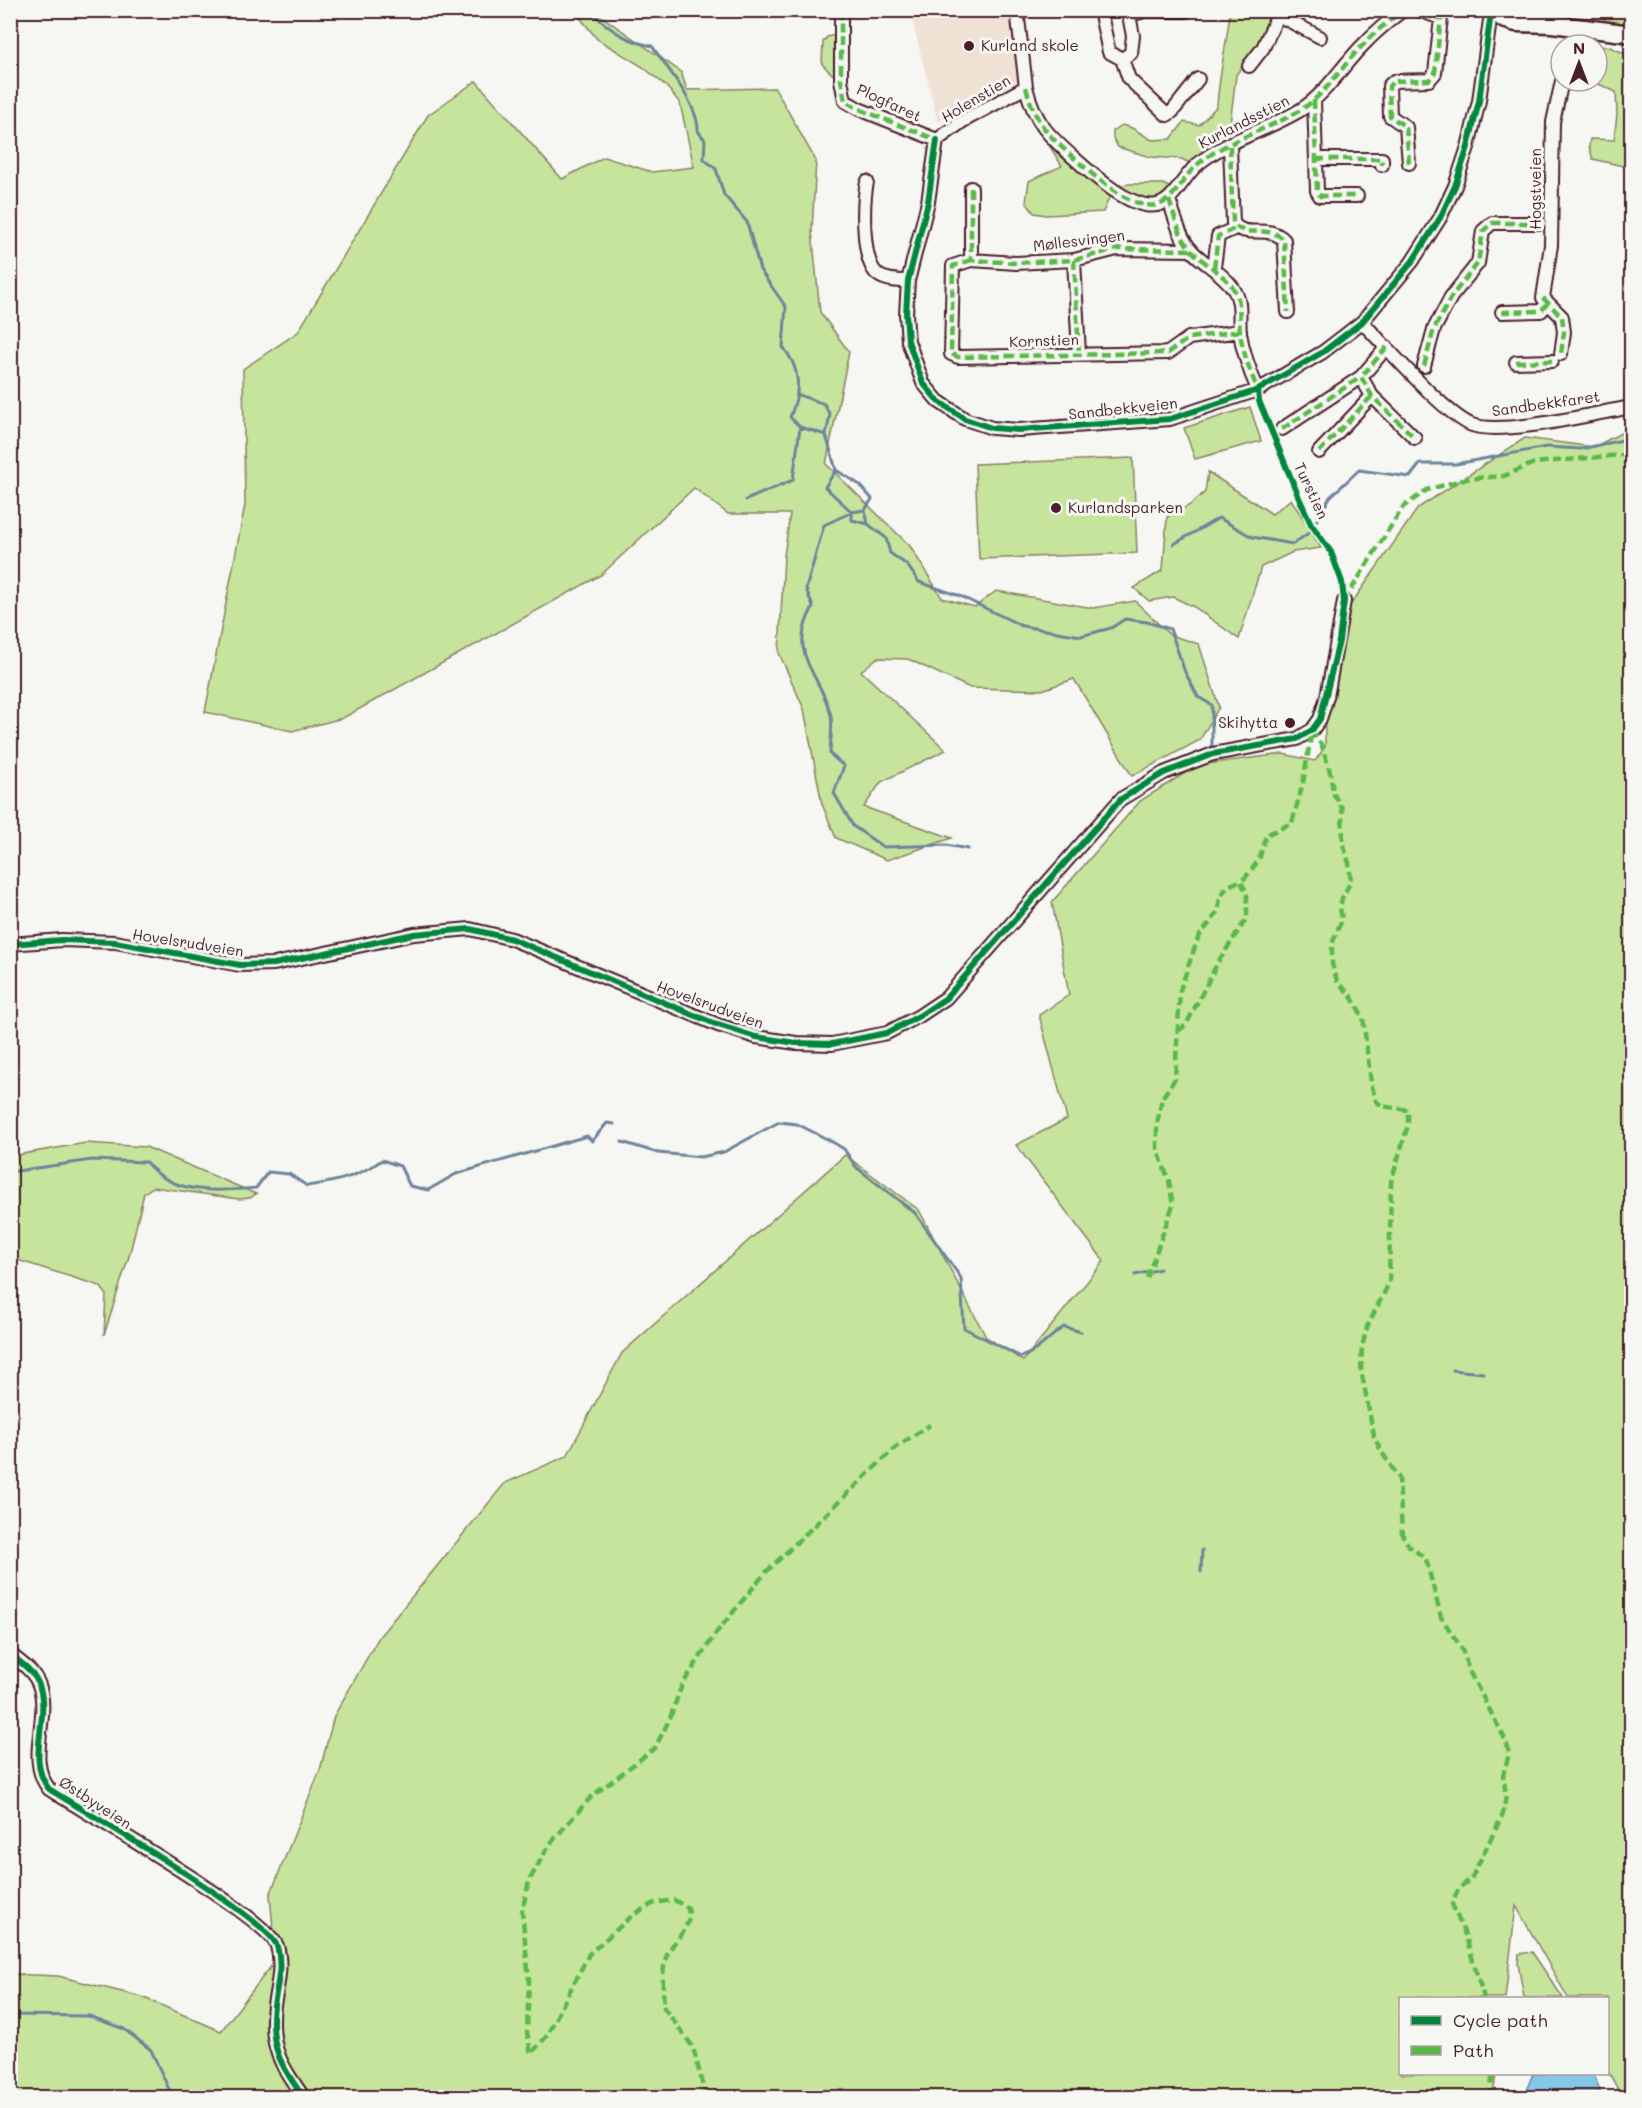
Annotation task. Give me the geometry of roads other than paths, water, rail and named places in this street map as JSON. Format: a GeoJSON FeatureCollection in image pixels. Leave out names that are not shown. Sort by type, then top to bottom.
{"type":"FeatureCollection","features":[{"type":"Feature","properties":{"kind":"main road","name":"Sandbekkveien"},"geometry":{"type":"LineString","coordinates":[[1519,10],[1552,24]]}},
{"type":"Feature","properties":{"kind":"main road","name":"Sandbekkveien"},"geometry":{"type":"LineString","coordinates":[[1500,12],[1516,23],[1576,26],[1632,34]]}},
{"type":"Feature","properties":{"kind":"street","name":"Plogfaret"},"geometry":{"type":"LineString","coordinates":[[841,10],[841,80],[845,101],[876,117],[937,140]]}},
{"type":"Feature","properties":{"kind":"street","name":"Holenstien"},"geometry":{"type":"LineString","coordinates":[[937,140],[963,121],[1026,87],[1017,10]]}},
{"type":"Feature","properties":{"kind":"street"},"geometry":{"type":"LineString","coordinates":[[1100,10],[1109,52],[1116,58],[1122,59],[1131,53],[1133,46],[1129,13],[1186,11]]}},
{"type":"Feature","properties":{"kind":"street","name":"Kurlandsstien"},"geometry":{"type":"LineString","coordinates":[[1169,201],[1178,186],[1200,162],[1302,109],[1314,100],[1364,43],[1403,10]]}},
{"type":"Feature","properties":{"kind":"street"},"geometry":{"type":"LineString","coordinates":[[1409,163],[1406,127],[1390,116],[1389,86],[1394,81],[1430,80],[1436,74],[1441,18],[1418,10]]}},
{"type":"Feature","properties":{"kind":"street","name":"Sandbekkveien"},"geometry":{"type":"LineString","coordinates":[[937,140],[928,202],[908,281],[908,341],[923,383],[939,401],[965,419],[992,428],[1019,430],[1161,420],[1193,413],[1258,390],[1323,352],[1362,322],[1412,262],[1440,218],[1455,186],[1479,101],[1490,20],[1500,12]]}},
{"type":"Feature","properties":{"kind":"street"},"geometry":{"type":"LineString","coordinates":[[1249,66],[1263,48],[1279,13],[1320,37]]}},
{"type":"Feature","properties":{"kind":"street"},"geometry":{"type":"LineString","coordinates":[[1575,33],[1576,26]]}},
{"type":"Feature","properties":{"kind":"street"},"geometry":{"type":"LineString","coordinates":[[1122,59],[1130,79],[1167,115],[1172,112],[1198,79]]}},
{"type":"Feature","properties":{"kind":"street"},"geometry":{"type":"LineString","coordinates":[[1026,87],[1035,116],[1046,132],[1094,176],[1141,205],[1157,206],[1169,201],[1179,230],[1191,250],[1214,268],[1233,288],[1240,305],[1240,332],[1250,372],[1258,390]]}},
{"type":"Feature","properties":{"kind":"street","name":"Hogstveien"},"geometry":{"type":"LineString","coordinates":[[1545,301],[1551,245],[1553,122],[1559,93]]}},
{"type":"Feature","properties":{"kind":"street"},"geometry":{"type":"LineString","coordinates":[[1314,100],[1315,184],[1320,195],[1357,196]]}},
{"type":"Feature","properties":{"kind":"street"},"geometry":{"type":"LineString","coordinates":[[1230,146],[1232,216],[1236,228]]}},
{"type":"Feature","properties":{"kind":"street"},"geometry":{"type":"LineString","coordinates":[[1316,159],[1382,159],[1382,165]]}},
{"type":"Feature","properties":{"kind":"street"},"geometry":{"type":"LineString","coordinates":[[867,182],[864,211],[870,265],[878,275],[908,281]]}},
{"type":"Feature","properties":{"kind":"street"},"geometry":{"type":"LineString","coordinates":[[970,260],[971,188]]}},
{"type":"Feature","properties":{"kind":"street"},"geometry":{"type":"LineString","coordinates":[[1424,366],[1428,347],[1442,313],[1478,263],[1484,231],[1492,223],[1539,223]]}},
{"type":"Feature","properties":{"kind":"street"},"geometry":{"type":"LineString","coordinates":[[1214,268],[1218,236],[1236,228],[1243,231],[1273,231],[1284,240],[1288,312]]}},
{"type":"Feature","properties":{"kind":"street","name":"Møllesvingen"},"geometry":{"type":"LineString","coordinates":[[970,260],[1016,263],[1074,260],[1117,249],[1191,250]]}},
{"type":"Feature","properties":{"kind":"street","name":"Kornstien"},"geometry":{"type":"LineString","coordinates":[[970,260],[953,266],[951,354],[958,357],[1168,353],[1189,338],[1240,332]]}},
{"type":"Feature","properties":{"kind":"street"},"geometry":{"type":"LineString","coordinates":[[1074,260],[1079,354]]}},
{"type":"Feature","properties":{"kind":"street"},"geometry":{"type":"LineString","coordinates":[[1502,312],[1541,311],[1545,301],[1562,317],[1564,332],[1556,357],[1516,362]]}},
{"type":"Feature","properties":{"kind":"street","name":"Sandbekkfaret"},"geometry":{"type":"LineString","coordinates":[[1362,322],[1447,407],[1460,418],[1482,427],[1506,427],[1632,407]]}},
{"type":"Feature","properties":{"kind":"street"},"geometry":{"type":"LineString","coordinates":[[1282,429],[1361,377],[1387,347]]}},
{"type":"Feature","properties":{"kind":"street"},"geometry":{"type":"LineString","coordinates":[[1361,377],[1372,396],[1415,438]]}},
{"type":"Feature","properties":{"kind":"street"},"geometry":{"type":"LineString","coordinates":[[1319,452],[1372,396]]}},
{"type":"Feature","properties":{"kind":"street","name":"Hovelsrudveien"},"geometry":{"type":"LineString","coordinates":[[10,944],[63,940],[115,942],[240,965],[274,964],[404,936],[470,929],[512,939],[718,1025],[756,1037],[796,1043],[832,1044],[877,1036],[920,1016],[946,998],[1121,799],[1164,773],[1213,754],[1297,739],[1312,730],[1320,719],[1327,697],[1344,601]]}},
{"type":"Feature","properties":{"kind":"street","name":"Østbyveien"},"geometry":{"type":"LineString","coordinates":[[10,1654],[31,1671],[39,1686],[42,1712],[38,1762],[41,1779],[49,1789],[252,1919],[266,1930],[277,1946],[279,1980],[274,2007],[274,2037],[279,2062],[304,2097]]}},
{"type":"Feature","properties":{"kind":"water"},"geometry":{"type":"Polygon","coordinates":[[[1533,2075],[1594,2075],[1602,2097],[1523,2097],[1533,2075]]]}},
{"type":"Feature","properties":{"kind":"waterway"},"geometry":{"type":"LineString","coordinates":[[589,10],[618,33],[652,46],[688,98],[697,121],[698,131],[705,140],[704,159],[716,169],[724,195],[747,222],[760,270],[786,307],[783,347],[793,364],[797,380],[796,398],[790,417],[800,427],[826,435],[836,470],[825,487],[852,512],[852,520],[868,524],[886,538],[890,553],[907,565],[919,582],[960,596],[1022,626],[1081,636],[1111,628],[1125,619],[1147,622],[1170,629],[1185,672],[1198,697],[1212,705],[1212,747]]}},
{"type":"Feature","properties":{"kind":"waterway"},"geometry":{"type":"LineString","coordinates":[[799,395],[824,404],[830,415],[826,435]]}},
{"type":"Feature","properties":{"kind":"waterway"},"geometry":{"type":"LineString","coordinates":[[746,500],[793,480],[800,427]]}},
{"type":"Feature","properties":{"kind":"waterway"},"geometry":{"type":"LineString","coordinates":[[1317,520],[1330,497],[1359,470],[1410,477],[1420,464],[1456,464],[1546,447],[1581,449],[1632,438]]}},
{"type":"Feature","properties":{"kind":"waterway"},"geometry":{"type":"LineString","coordinates":[[836,470],[860,485],[872,499],[865,510],[868,524]]}},
{"type":"Feature","properties":{"kind":"waterway"},"geometry":{"type":"LineString","coordinates":[[865,510],[852,512],[824,525],[806,589],[813,607],[806,623],[803,637],[804,649],[831,716],[830,754],[844,766],[834,793],[853,826],[883,847],[946,845],[968,849]]}},
{"type":"Feature","properties":{"kind":"waterway"},"geometry":{"type":"LineString","coordinates":[[1174,544],[1219,518],[1252,537],[1293,544],[1310,532]]}},
{"type":"Feature","properties":{"kind":"waterway"},"geometry":{"type":"LineString","coordinates":[[622,1142],[658,1153],[701,1157],[724,1152],[779,1122],[797,1124],[844,1149],[856,1167],[915,1213],[961,1278],[964,1328],[1021,1357],[1039,1347],[1064,1327],[1081,1332]]}},
{"type":"Feature","properties":{"kind":"waterway"},"geometry":{"type":"LineString","coordinates":[[10,1172],[92,1160],[146,1162],[157,1173],[182,1186],[226,1190],[256,1188],[268,1172],[289,1174],[307,1186],[327,1183],[355,1175],[382,1160],[400,1166],[410,1186],[428,1190],[456,1174],[587,1136],[592,1141],[607,1123],[614,1124]]}},
{"type":"Feature","properties":{"kind":"waterway"},"geometry":{"type":"LineString","coordinates":[[1135,1275],[1160,1269]]}},
{"type":"Feature","properties":{"kind":"waterway"},"geometry":{"type":"LineString","coordinates":[[1453,1370],[1483,1373]]}},
{"type":"Feature","properties":{"kind":"waterway"},"geometry":{"type":"LineString","coordinates":[[1201,1572],[1202,1550]]}},
{"type":"Feature","properties":{"kind":"waterway"},"geometry":{"type":"LineString","coordinates":[[10,2015],[89,2016],[124,2029],[151,2050],[173,2098]]}},
{"type":"Feature","properties":{"kind":"place","name":"Kurland skole"},"geometry":{"type":"Point","coordinates":[969,46]}},
{"type":"Feature","properties":{"kind":"place","name":"Kurlandsparken"},"geometry":{"type":"Point","coordinates":[1056,508]}},
{"type":"Feature","properties":{"kind":"place","name":"Skihytta"},"geometry":{"type":"Point","coordinates":[1290,723]}}]}
